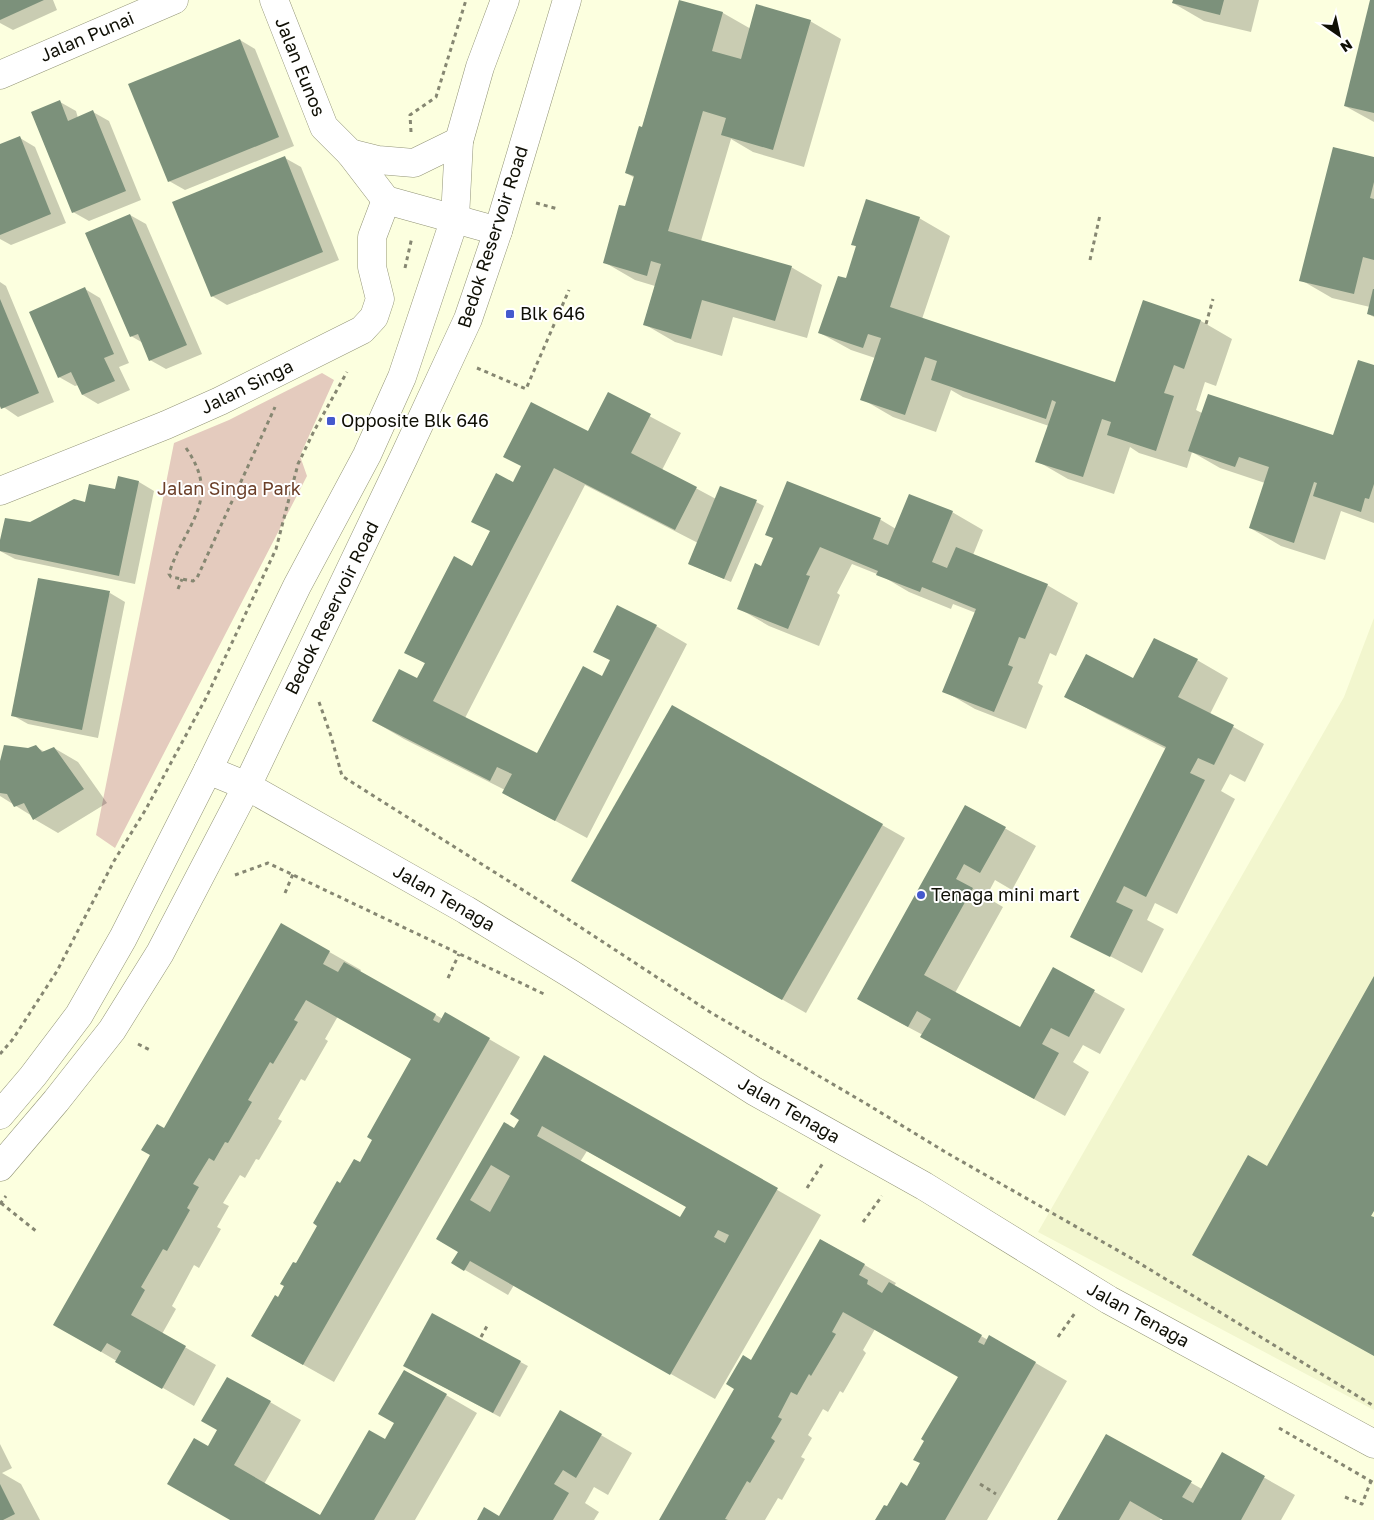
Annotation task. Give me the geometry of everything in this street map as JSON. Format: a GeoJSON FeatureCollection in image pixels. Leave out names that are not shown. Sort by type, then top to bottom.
{"type":"FeatureCollection","features":[{"type":"Feature","properties":{"kind":"street","name":"Jalan Punai"},"geometry":{"type":"LineString","coordinates":[[0,75],[174,0]]}},
{"type":"Feature","properties":{"kind":"street","name":"Jalan Eunos"},"geometry":{"type":"LineString","coordinates":[[274,0],[324,127],[350,153],[386,200]]}},
{"type":"Feature","properties":{"kind":"street"},"geometry":{"type":"LineString","coordinates":[[0,1115],[80,1015],[123,938],[208,770],[297,586],[367,455],[402,378],[455,218],[459,141],[480,67],[505,0]]}},
{"type":"Feature","properties":{"kind":"street","name":"Bedok Reservoir Road"},"geometry":{"type":"LineString","coordinates":[[0,1167],[56,1101],[112,1030],[160,953],[246,786],[468,319],[498,231],[567,0]]}},
{"type":"Feature","properties":{"kind":"street"},"geometry":{"type":"LineString","coordinates":[[350,153],[378,160],[414,163],[459,141]]}},
{"type":"Feature","properties":{"kind":"street"},"geometry":{"type":"LineString","coordinates":[[386,200],[498,231]]}},
{"type":"Feature","properties":{"kind":"street","name":"Jalan Singa"},"geometry":{"type":"LineString","coordinates":[[0,491],[166,425],[220,401],[362,330],[374,317],[380,298],[372,267],[372,237],[386,200]]}},
{"type":"Feature","properties":{"kind":"street","name":"Jalan Tenaga"},"geometry":{"type":"LineString","coordinates":[[208,770],[246,786],[466,910],[571,974],[754,1091],[924,1186],[1109,1300],[1374,1444]]}},
{"type":"Feature","properties":{"kind":"path"},"geometry":{"type":"LineString","coordinates":[[410,115],[436,97],[466,0]]}},
{"type":"Feature","properties":{"kind":"path"},"geometry":{"type":"LineString","coordinates":[[534,202],[558,209]]}},
{"type":"Feature","properties":{"kind":"path"},"geometry":{"type":"LineString","coordinates":[[1090,260],[1100,215]]}},
{"type":"Feature","properties":{"kind":"path"},"geometry":{"type":"LineString","coordinates":[[404,275],[410,240]]}},
{"type":"Feature","properties":{"kind":"path"},"geometry":{"type":"LineString","coordinates":[[474,367],[526,389],[569,290]]}},
{"type":"Feature","properties":{"kind":"path"},"geometry":{"type":"LineString","coordinates":[[1206,324],[1213,299]]}},
{"type":"Feature","properties":{"kind":"path"},"geometry":{"type":"LineString","coordinates":[[0,1054],[13,1039],[56,971],[114,861],[146,809],[206,698],[276,549],[298,464],[314,430],[348,370]]}},
{"type":"Feature","properties":{"kind":"path"},"geometry":{"type":"LineString","coordinates":[[166,425],[192,456],[202,481],[202,492],[198,508],[169,573],[171,577],[193,581],[197,578],[277,403]]}},
{"type":"Feature","properties":{"kind":"path"},"geometry":{"type":"LineString","coordinates":[[178,589],[182,579]]}},
{"type":"Feature","properties":{"kind":"path"},"geometry":{"type":"LineString","coordinates":[[331,736],[342,776],[545,904],[710,1012],[948,1153],[1131,1258],[1374,1406]]}},
{"type":"Feature","properties":{"kind":"path"},"geometry":{"type":"LineString","coordinates":[[229,877],[268,863],[547,996]]}},
{"type":"Feature","properties":{"kind":"path"},"geometry":{"type":"LineString","coordinates":[[285,893],[293,874]]}},
{"type":"Feature","properties":{"kind":"path"},"geometry":{"type":"LineString","coordinates":[[448,978],[459,954]]}},
{"type":"Feature","properties":{"kind":"path"},"geometry":{"type":"LineString","coordinates":[[130,1040],[152,1051]]}},
{"type":"Feature","properties":{"kind":"path"},"geometry":{"type":"LineString","coordinates":[[807,1188],[824,1161]]}},
{"type":"Feature","properties":{"kind":"path"},"geometry":{"type":"LineString","coordinates":[[864,1222],[883,1194],[891,1199]]}},
{"type":"Feature","properties":{"kind":"path"},"geometry":{"type":"LineString","coordinates":[[7,1195],[0,1203],[36,1231]]}},
{"type":"Feature","properties":{"kind":"path"},"geometry":{"type":"LineString","coordinates":[[1058,1337],[1076,1311],[1083,1315]]}},
{"type":"Feature","properties":{"kind":"path"},"geometry":{"type":"LineString","coordinates":[[481,1337],[487,1326]]}},
{"type":"Feature","properties":{"kind":"path"},"geometry":{"type":"LineString","coordinates":[[1276,1427],[1372,1482],[1362,1504],[1345,1497]]}},
{"type":"Feature","properties":{"kind":"path"},"geometry":{"type":"LineString","coordinates":[[980,1484],[996,1494]]}},
{"type":"Feature","properties":{"kind":"shaded area"},"geometry":{"type":"Polygon","coordinates":[[[1374,618],[1374,1410],[1038,1232],[1344,697],[1374,618]]]}},
{"type":"Feature","properties":{"kind":"green space","name":"Jalan Singa Park"},"geometry":{"type":"Polygon","coordinates":[[[322,373],[334,380],[300,456],[307,476],[115,848],[96,835],[174,443],[229,420],[322,373]]]}},
{"type":"Feature","properties":{"kind":"building"},"geometry":{"type":"Polygon","coordinates":[[[0,0],[44,0],[0,20],[0,0]]]}},
{"type":"Feature","properties":{"kind":"building"},"geometry":{"type":"Polygon","coordinates":[[[679,0],[723,12],[712,51],[741,59],[756,4],[811,20],[773,150],[721,135],[726,118],[703,111],[668,231],[792,266],[775,321],[702,300],[691,339],[643,325],[661,264],[651,261],[647,276],[603,263],[619,205],[625,206],[634,176],[625,173],[639,126],[642,127],[679,0]]]}},
{"type":"Feature","properties":{"kind":"building"},"geometry":{"type":"Polygon","coordinates":[[[1173,0],[1224,0],[1220,15],[1172,3],[1173,0]]]}},
{"type":"Feature","properties":{"kind":"building"},"geometry":{"type":"Polygon","coordinates":[[[1370,0],[1374,0],[1374,113],[1344,106],[1370,0]]]}},
{"type":"Feature","properties":{"kind":"building"},"geometry":{"type":"Polygon","coordinates":[[[240,39],[279,137],[168,182],[128,84],[240,39]]]}},
{"type":"Feature","properties":{"kind":"building"},"geometry":{"type":"Polygon","coordinates":[[[60,100],[68,121],[93,110],[126,191],[72,213],[31,112],[60,100]]]}},
{"type":"Feature","properties":{"kind":"building"},"geometry":{"type":"Polygon","coordinates":[[[20,136],[51,214],[0,235],[0,144],[20,136]]]}},
{"type":"Feature","properties":{"kind":"building"},"geometry":{"type":"Polygon","coordinates":[[[1333,147],[1374,157],[1374,182],[1370,198],[1374,199],[1374,260],[1363,257],[1354,294],[1299,281],[1333,147]]]}},
{"type":"Feature","properties":{"kind":"building"},"geometry":{"type":"Polygon","coordinates":[[[285,156],[323,252],[211,297],[172,202],[285,156]]]}},
{"type":"Feature","properties":{"kind":"building"},"geometry":{"type":"Polygon","coordinates":[[[866,199],[920,217],[890,307],[1115,382],[1143,300],[1201,320],[1184,369],[1174,365],[1164,393],[1174,396],[1156,451],[1107,435],[1111,422],[1102,419],[1083,477],[1035,462],[1056,402],[1052,400],[1046,419],[931,380],[937,361],[925,357],[905,415],[860,400],[881,338],[868,334],[863,348],[818,333],[838,276],[846,278],[856,246],[851,245],[866,199]]]}},
{"type":"Feature","properties":{"kind":"building"},"geometry":{"type":"Polygon","coordinates":[[[130,214],[187,345],[149,361],[138,334],[130,337],[85,233],[130,214]]]}},
{"type":"Feature","properties":{"kind":"building"},"geometry":{"type":"Polygon","coordinates":[[[85,287],[114,354],[104,358],[115,381],[82,395],[71,372],[58,378],[29,312],[85,287]]]}},
{"type":"Feature","properties":{"kind":"building"},"geometry":{"type":"Polygon","coordinates":[[[1374,289],[1374,316],[1367,314],[1374,289]]]}},
{"type":"Feature","properties":{"kind":"building"},"geometry":{"type":"Polygon","coordinates":[[[0,299],[39,393],[1,409],[0,406],[0,299]]]}},
{"type":"Feature","properties":{"kind":"building"},"geometry":{"type":"Polygon","coordinates":[[[1358,360],[1374,365],[1374,484],[1369,499],[1365,498],[1361,512],[1313,496],[1317,483],[1314,482],[1294,543],[1249,528],[1269,467],[1239,457],[1235,467],[1188,451],[1208,394],[1333,435],[1358,360]]]}},
{"type":"Feature","properties":{"kind":"building"},"geometry":{"type":"Polygon","coordinates":[[[608,392],[651,414],[631,453],[697,487],[675,530],[554,468],[433,701],[537,753],[583,666],[602,676],[610,660],[593,652],[617,605],[657,625],[555,821],[502,793],[512,774],[497,767],[490,781],[372,721],[399,669],[417,678],[425,663],[404,653],[454,556],[472,566],[490,531],[471,522],[496,473],[513,482],[521,466],[503,457],[531,402],[588,431],[608,392]]]}},
{"type":"Feature","properties":{"kind":"building"},"geometry":{"type":"Polygon","coordinates":[[[118,476],[139,481],[119,576],[0,551],[0,540],[5,518],[30,522],[74,499],[85,502],[89,484],[115,489],[118,476]]]}},
{"type":"Feature","properties":{"kind":"building"},"geometry":{"type":"Polygon","coordinates":[[[787,481],[881,518],[873,539],[888,545],[909,494],[953,511],[932,562],[947,568],[956,547],[1048,584],[1025,639],[1019,637],[1008,665],[1013,667],[994,712],[942,692],[976,609],[922,587],[920,592],[876,575],[878,571],[820,547],[806,575],[810,576],[788,629],[737,609],[755,563],[761,566],[773,538],[765,535],[787,481]]]}},
{"type":"Feature","properties":{"kind":"building"},"geometry":{"type":"Polygon","coordinates":[[[720,486],[757,500],[724,579],[688,564],[720,486]]]}},
{"type":"Feature","properties":{"kind":"building"},"geometry":{"type":"Polygon","coordinates":[[[38,578],[110,591],[82,730],[11,716],[38,578]]]}},
{"type":"Feature","properties":{"kind":"building"},"geometry":{"type":"Polygon","coordinates":[[[1154,638],[1198,659],[1178,697],[1234,725],[1214,765],[1198,758],[1190,773],[1205,780],[1146,897],[1124,886],[1116,902],[1133,910],[1110,957],[1070,937],[1166,747],[1064,697],[1086,654],[1133,678],[1154,638]]]}},
{"type":"Feature","properties":{"kind":"building"},"geometry":{"type":"Polygon","coordinates":[[[672,705],[883,824],[782,1000],[571,881],[672,705]]]}},
{"type":"Feature","properties":{"kind":"building"},"geometry":{"type":"Polygon","coordinates":[[[4,745],[28,748],[36,745],[42,752],[54,747],[84,789],[33,820],[24,803],[14,807],[7,794],[0,793],[0,761],[4,745]]]}},
{"type":"Feature","properties":{"kind":"building"},"geometry":{"type":"Polygon","coordinates":[[[965,805],[1006,827],[980,873],[964,864],[956,879],[973,888],[924,975],[1020,1027],[1053,967],[1095,990],[1069,1037],[1051,1028],[1042,1044],[1059,1053],[1034,1099],[920,1037],[931,1019],[917,1011],[908,1027],[857,999],[965,805]]]}},
{"type":"Feature","properties":{"kind":"building"},"geometry":{"type":"Polygon","coordinates":[[[281,923],[330,951],[323,964],[338,972],[344,962],[436,1014],[433,1020],[439,1023],[445,1012],[490,1038],[303,1365],[251,1336],[275,1295],[278,1297],[284,1286],[280,1284],[293,1262],[296,1263],[317,1226],[313,1223],[337,1181],[340,1183],[354,1159],[360,1162],[372,1140],[367,1137],[411,1059],[306,1000],[294,1020],[298,1022],[273,1064],[270,1062],[248,1100],[252,1102],[228,1143],[225,1142],[214,1161],[209,1158],[193,1184],[199,1187],[187,1208],[190,1210],[167,1251],[163,1249],[141,1287],[145,1290],[131,1315],[186,1346],[162,1389],[115,1362],[121,1351],[107,1343],[101,1352],[53,1325],[150,1155],[141,1150],[157,1124],[164,1128],[281,923]]]}},
{"type":"Feature","properties":{"kind":"building"},"geometry":{"type":"Polygon","coordinates":[[[1374,976],[1374,1211],[1371,1216],[1374,1217],[1374,1356],[1192,1255],[1248,1155],[1267,1166],[1374,976]]]}},
{"type":"Feature","properties":{"kind":"building"},"geometry":{"type":"Polygon","coordinates":[[[544,1055],[778,1188],[670,1375],[470,1261],[464,1271],[451,1263],[458,1252],[436,1239],[504,1122],[514,1128],[519,1120],[510,1114],[544,1055]],[[542,1126],[537,1136],[680,1217],[686,1207],[542,1126]],[[491,1165],[470,1200],[490,1212],[510,1176],[491,1165]],[[718,1230],[714,1237],[725,1243],[729,1235],[718,1230]]]}},
{"type":"Feature","properties":{"kind":"building"},"geometry":{"type":"Polygon","coordinates":[[[820,1239],[865,1264],[859,1275],[868,1280],[867,1284],[882,1293],[889,1282],[982,1335],[978,1342],[984,1345],[989,1335],[1036,1362],[945,1520],[875,1520],[884,1505],[887,1506],[901,1482],[907,1486],[920,1463],[913,1460],[924,1441],[921,1439],[958,1377],[843,1312],[832,1332],[836,1334],[811,1376],[809,1374],[797,1395],[791,1392],[778,1417],[782,1419],[771,1438],[775,1441],[750,1483],[747,1481],[725,1519],[728,1520],[659,1520],[734,1389],[726,1384],[743,1355],[751,1360],[820,1239]]]}},
{"type":"Feature","properties":{"kind":"building"},"geometry":{"type":"Polygon","coordinates":[[[432,1313],[521,1361],[493,1413],[403,1366],[432,1313]]]}},
{"type":"Feature","properties":{"kind":"building"},"geometry":{"type":"Polygon","coordinates":[[[404,1370],[447,1394],[374,1520],[230,1520],[167,1484],[194,1438],[208,1446],[217,1430],[201,1421],[227,1377],[271,1401],[234,1465],[320,1515],[369,1430],[385,1439],[394,1423],[378,1414],[404,1370]]]}},
{"type":"Feature","properties":{"kind":"building"},"geometry":{"type":"Polygon","coordinates":[[[560,1410],[602,1434],[576,1478],[563,1470],[554,1484],[569,1493],[553,1520],[477,1520],[484,1507],[499,1516],[560,1410]]]}},
{"type":"Feature","properties":{"kind":"building"},"geometry":{"type":"Polygon","coordinates":[[[1106,1434],[1192,1481],[1182,1497],[1193,1503],[1222,1452],[1265,1476],[1241,1520],[1163,1520],[1130,1501],[1119,1520],[1057,1520],[1106,1434]]]}},
{"type":"Feature","properties":{"kind":"building"},"geometry":{"type":"Polygon","coordinates":[[[0,1484],[15,1514],[3,1520],[0,1520],[0,1484]]]}},
{"type":"Feature","properties":{"kind":"place","name":"Blk 646"},"geometry":{"type":"Point","coordinates":[510,314]}},
{"type":"Feature","properties":{"kind":"place","name":"Opposite Blk 646"},"geometry":{"type":"Point","coordinates":[331,421]}},
{"type":"Feature","properties":{"kind":"place","name":"Tenaga mini mart"},"geometry":{"type":"Point","coordinates":[921,895]}}]}
